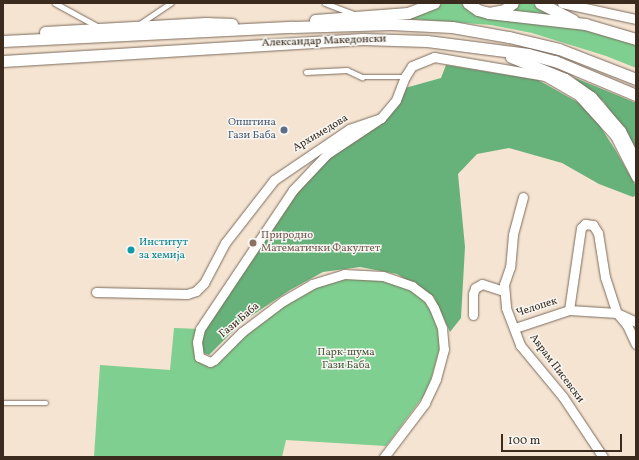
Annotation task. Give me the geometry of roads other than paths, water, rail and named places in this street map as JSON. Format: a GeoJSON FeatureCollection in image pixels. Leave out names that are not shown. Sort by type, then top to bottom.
{"type":"FeatureCollection","features":[{"type":"Feature","properties":{"kind":"street"},"geometry":{"type":"LineString","coordinates":[[293,27],[314,20],[408,12],[434,3]]}},
{"type":"Feature","properties":{"kind":"street"},"geometry":{"type":"LineString","coordinates":[[468,3],[478,10],[489,13],[585,24],[636,39]]}},
{"type":"Feature","properties":{"kind":"street"},"geometry":{"type":"LineString","coordinates":[[489,13],[504,10],[512,3]]}},
{"type":"Feature","properties":{"kind":"street"},"geometry":{"type":"LineString","coordinates":[[562,3],[636,19]]}},
{"type":"Feature","properties":{"kind":"street"},"geometry":{"type":"LineString","coordinates":[[545,4],[585,24]]}},
{"type":"Feature","properties":{"kind":"street"},"geometry":{"type":"LineString","coordinates":[[3,34],[206,23],[254,29]]}},
{"type":"Feature","properties":{"kind":"street","name":"Александар Македонски"},"geometry":{"type":"LineString","coordinates":[[3,42],[293,27],[390,24],[452,27],[509,36],[559,49],[636,79]]}},
{"type":"Feature","properties":{"kind":"street","name":"Александар Македонски"},"geometry":{"type":"LineString","coordinates":[[3,61],[362,39],[427,41],[528,54],[555,61],[636,95]]}},
{"type":"Feature","properties":{"kind":"street"},"geometry":{"type":"LineString","coordinates":[[490,50],[549,71],[580,88],[609,116],[636,162]]}},
{"type":"Feature","properties":{"kind":"street"},"geometry":{"type":"LineString","coordinates":[[381,118],[396,100],[405,77],[412,66],[434,57],[545,76],[578,95],[596,112],[615,136],[636,176]]}},
{"type":"Feature","properties":{"kind":"street","name":"Архимедова"},"geometry":{"type":"LineString","coordinates":[[96,292],[187,294],[196,291],[204,283],[226,243],[274,180],[349,129],[381,118]]}},
{"type":"Feature","properties":{"kind":"street","name":"Гази Баба"},"geometry":{"type":"LineString","coordinates":[[381,118],[327,154],[293,190],[200,329],[197,342],[199,356],[210,362],[214,360],[242,332],[283,301],[312,284],[336,276],[370,274],[412,286],[428,298],[434,308],[442,328],[444,349],[436,379],[425,403],[389,453]]}},
{"type":"Feature","properties":{"kind":"street","name":"Аврам Писевски"},"geometry":{"type":"LineString","coordinates":[[523,197],[513,235],[510,267],[503,291],[506,308],[515,328],[520,345],[563,396],[603,457]]}},
{"type":"Feature","properties":{"kind":"street"},"geometry":{"type":"LineString","coordinates":[[569,310],[577,244],[581,228],[585,224],[593,225],[598,233],[605,277],[617,313],[628,324],[636,344]]}},
{"type":"Feature","properties":{"kind":"street"},"geometry":{"type":"LineString","coordinates":[[473,315],[475,288],[482,284],[503,291]]}},
{"type":"Feature","properties":{"kind":"street","name":"Челопек"},"geometry":{"type":"LineString","coordinates":[[515,328],[569,310],[617,313],[636,322]]}},
{"type":"Feature","properties":{"kind":"lane"},"geometry":{"type":"LineString","coordinates":[[55,3],[102,29]]}},
{"type":"Feature","properties":{"kind":"lane"},"geometry":{"type":"LineString","coordinates":[[134,27],[171,3]]}},
{"type":"Feature","properties":{"kind":"lane"},"geometry":{"type":"LineString","coordinates":[[325,3],[359,16]]}},
{"type":"Feature","properties":{"kind":"lane"},"geometry":{"type":"LineString","coordinates":[[306,72],[347,70],[362,77],[405,77]]}},
{"type":"Feature","properties":{"kind":"lane"},"geometry":{"type":"LineString","coordinates":[[3,403],[46,403]]}},
{"type":"Feature","properties":{"kind":"place","name":"Општина Гази Баба"},"geometry":{"type":"Point","coordinates":[284,130]}},
{"type":"Feature","properties":{"kind":"place","name":"Природно Математички Факултет"},"geometry":{"type":"Point","coordinates":[253,243]}},
{"type":"Feature","properties":{"kind":"place","name":"Институт за хемија"},"geometry":{"type":"Point","coordinates":[131,250]}},
{"type":"Feature","properties":{"kind":"park label","name":"Парк-шума Гази Баба"},"geometry":{"type":"Point","coordinates":[346,360]}}]}
